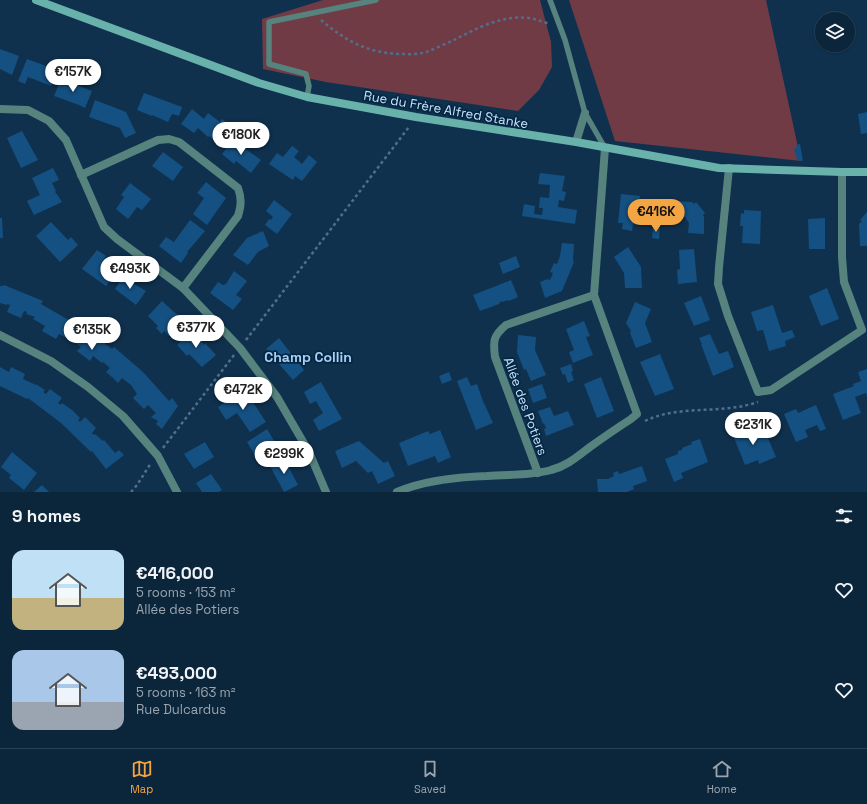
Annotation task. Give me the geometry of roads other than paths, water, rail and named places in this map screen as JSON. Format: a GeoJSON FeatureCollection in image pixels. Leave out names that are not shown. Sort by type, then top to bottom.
{"type":"FeatureCollection","features":[{"type":"Feature","properties":{"kind":"street","name":"Rue du Frère Alfred Stanke"},"geometry":{"type":"LineString","coordinates":[[36,0],[259,83],[307,97],[416,117],[729,168],[867,172]]}},
{"type":"Feature","properties":{"kind":"street"},"geometry":{"type":"LineString","coordinates":[[0,108],[28,110],[49,121],[66,140],[104,227],[117,239],[183,288],[240,348],[277,397],[309,452],[326,492]]}},
{"type":"Feature","properties":{"kind":"street"},"geometry":{"type":"LineString","coordinates":[[576,142],[585,113]]}},
{"type":"Feature","properties":{"kind":"street"},"geometry":{"type":"LineString","coordinates":[[81,176],[158,140],[169,138],[179,142],[238,188],[241,196],[241,207],[238,216],[183,288]]}},
{"type":"Feature","properties":{"kind":"street"},"geometry":{"type":"LineString","coordinates":[[398,492],[408,487],[442,479],[488,475],[515,476],[553,470],[574,460],[589,447],[637,414],[594,295],[605,148]]}},
{"type":"Feature","properties":{"kind":"street"},"geometry":{"type":"LineString","coordinates":[[729,168],[718,284],[728,316],[758,392],[771,390],[862,330],[844,282],[842,257],[842,172]]}},
{"type":"Feature","properties":{"kind":"street","name":"Allée des Potiers"},"geometry":{"type":"LineString","coordinates":[[538,473],[495,358],[493,345],[496,333],[506,325],[594,295]]}},
{"type":"Feature","properties":{"kind":"street"},"geometry":{"type":"LineString","coordinates":[[0,335],[51,361],[88,387],[123,416],[158,456],[177,492]]}},
{"type":"Feature","properties":{"kind":"lane"},"geometry":{"type":"LineString","coordinates":[[307,97],[309,86],[306,74],[269,64],[269,22],[376,0]]}},
{"type":"Feature","properties":{"kind":"lane"},"geometry":{"type":"LineString","coordinates":[[550,0],[560,27],[585,113],[605,148]]}},
{"type":"Feature","properties":{"kind":"district","name":"Champ Collin"},"geometry":{"type":"Point","coordinates":[308,357]}}]}
